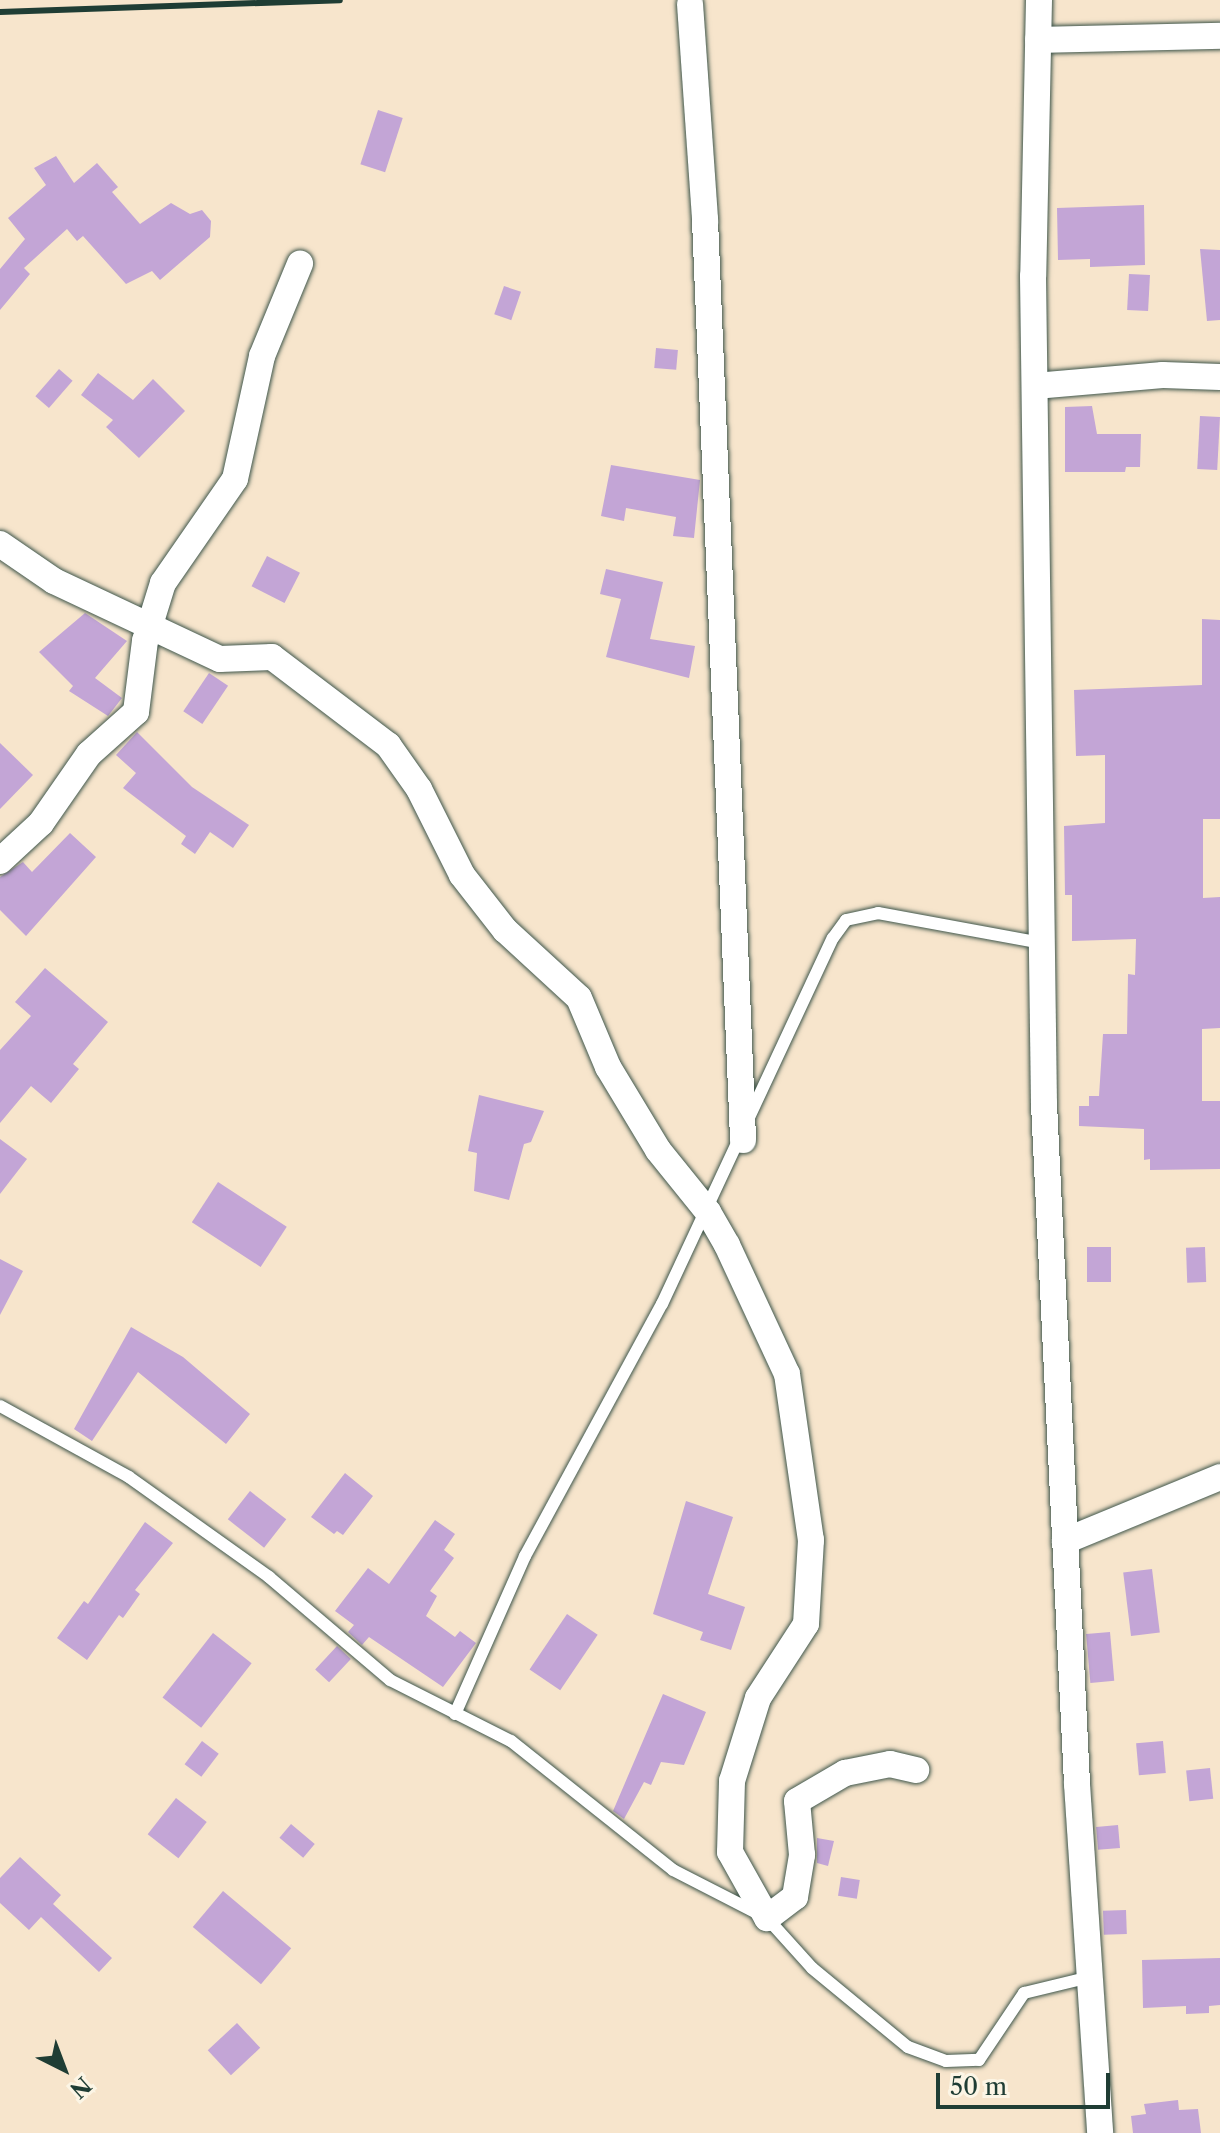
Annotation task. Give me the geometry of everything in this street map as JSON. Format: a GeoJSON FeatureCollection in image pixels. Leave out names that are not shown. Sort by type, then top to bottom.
{"type":"FeatureCollection","features":[{"type":"Feature","properties":{"kind":"street"},"geometry":{"type":"LineString","coordinates":[[1039,0],[1035,386],[1044,1104],[1065,1541],[1100,2133]]}},
{"type":"Feature","properties":{"kind":"street"},"geometry":{"type":"LineString","coordinates":[[690,4],[706,236],[743,1140]]}},
{"type":"Feature","properties":{"kind":"street"},"geometry":{"type":"LineString","coordinates":[[1038,40],[1220,36]]}},
{"type":"Feature","properties":{"kind":"street"},"geometry":{"type":"LineString","coordinates":[[0,861],[41,823],[89,754],[136,712],[150,625],[163,583],[235,479],[262,356],[300,264]]}},
{"type":"Feature","properties":{"kind":"street"},"geometry":{"type":"LineString","coordinates":[[1035,386],[1163,375],[1220,377]]}},
{"type":"Feature","properties":{"kind":"street"},"geometry":{"type":"LineString","coordinates":[[0,544],[54,581],[220,659],[272,657],[388,745],[419,789],[462,875],[505,930],[579,998],[608,1067],[644,1127],[708,1212],[753,1293],[787,1374],[811,1540],[806,1624],[758,1698],[732,1781],[730,1852],[767,1918],[795,1897],[802,1855],[797,1801],[845,1773],[890,1764],[916,1770]]}},
{"type":"Feature","properties":{"kind":"street"},"geometry":{"type":"LineString","coordinates":[[1065,1541],[1212,1481],[1220,1459]]}},
{"type":"Feature","properties":{"kind":"lane"},"geometry":{"type":"LineString","coordinates":[[455,1714],[525,1556],[708,1212],[833,938],[846,920],[878,913],[1042,943]]}},
{"type":"Feature","properties":{"kind":"lane"},"geometry":{"type":"LineString","coordinates":[[0,1406],[129,1477],[269,1577],[390,1680],[511,1741],[673,1870],[767,1918],[812,1968],[879,2028],[908,2047],[946,2061],[979,2060],[1024,1993],[1090,1977]]}},
{"type":"Feature","properties":{"kind":"building"},"geometry":{"type":"Polygon","coordinates":[[[378,110],[403,118],[385,172],[360,164],[378,110]]]}},
{"type":"Feature","properties":{"kind":"building"},"geometry":{"type":"Polygon","coordinates":[[[56,156],[74,183],[97,163],[118,187],[112,192],[140,224],[171,203],[190,214],[202,210],[211,221],[210,237],[160,280],[152,271],[126,284],[83,236],[77,241],[67,229],[24,268],[30,274],[0,310],[0,269],[25,239],[8,218],[46,185],[34,168],[56,156]]]}},
{"type":"Feature","properties":{"kind":"building"},"geometry":{"type":"Polygon","coordinates":[[[1144,205],[1145,265],[1090,267],[1090,259],[1058,260],[1057,208],[1144,205]]]}},
{"type":"Feature","properties":{"kind":"building"},"geometry":{"type":"Polygon","coordinates":[[[1200,249],[1220,250],[1220,320],[1207,321],[1200,249]]]}},
{"type":"Feature","properties":{"kind":"building"},"geometry":{"type":"Polygon","coordinates":[[[1129,274],[1150,275],[1148,311],[1127,310],[1129,274]]]}},
{"type":"Feature","properties":{"kind":"building"},"geometry":{"type":"Polygon","coordinates":[[[504,286],[521,292],[511,320],[494,314],[504,286]]]}},
{"type":"Feature","properties":{"kind":"building"},"geometry":{"type":"Polygon","coordinates":[[[656,348],[678,350],[676,370],[654,368],[656,348]]]}},
{"type":"Feature","properties":{"kind":"building"},"geometry":{"type":"Polygon","coordinates":[[[59,369],[73,381],[49,408],[35,396],[59,369]]]}},
{"type":"Feature","properties":{"kind":"building"},"geometry":{"type":"Polygon","coordinates":[[[98,373],[133,400],[153,379],[185,411],[139,458],[106,427],[113,420],[81,395],[98,373]]]}},
{"type":"Feature","properties":{"kind":"building"},"geometry":{"type":"Polygon","coordinates":[[[1092,406],[1097,434],[1141,434],[1140,467],[1126,467],[1125,472],[1065,472],[1065,407],[1092,406]]]}},
{"type":"Feature","properties":{"kind":"building"},"geometry":{"type":"Polygon","coordinates":[[[1200,416],[1220,417],[1217,470],[1197,469],[1200,416]]]}},
{"type":"Feature","properties":{"kind":"building"},"geometry":{"type":"Polygon","coordinates":[[[611,465],[700,480],[694,538],[673,536],[676,517],[626,508],[624,521],[601,516],[611,465]]]}},
{"type":"Feature","properties":{"kind":"building"},"geometry":{"type":"Polygon","coordinates":[[[267,556],[300,573],[285,603],[252,586],[267,556]]]}},
{"type":"Feature","properties":{"kind":"building"},"geometry":{"type":"Polygon","coordinates":[[[606,569],[663,582],[650,639],[695,646],[689,678],[606,657],[621,599],[600,594],[606,569]]]}},
{"type":"Feature","properties":{"kind":"building"},"geometry":{"type":"Polygon","coordinates":[[[85,613],[127,641],[95,678],[122,698],[108,716],[69,691],[73,686],[39,652],[85,613]]]}},
{"type":"Feature","properties":{"kind":"building"},"geometry":{"type":"Polygon","coordinates":[[[1202,619],[1220,620],[1220,819],[1203,819],[1203,898],[1220,897],[1220,1028],[1202,1029],[1202,1101],[1220,1101],[1220,1169],[1150,1170],[1150,1159],[1144,1160],[1144,1129],[1079,1126],[1079,1106],[1089,1106],[1089,1096],[1099,1096],[1103,1034],[1127,1034],[1128,974],[1135,975],[1136,939],[1072,941],[1072,895],[1065,895],[1064,826],[1105,823],[1105,755],[1076,756],[1074,690],[1202,685],[1202,619]]]}},
{"type":"Feature","properties":{"kind":"building"},"geometry":{"type":"Polygon","coordinates":[[[209,673],[228,686],[202,724],[183,711],[209,673]]]}},
{"type":"Feature","properties":{"kind":"building"},"geometry":{"type":"Polygon","coordinates":[[[137,732],[192,787],[249,825],[233,848],[210,832],[195,854],[181,844],[186,836],[123,788],[136,773],[116,755],[137,732]]]}},
{"type":"Feature","properties":{"kind":"building"},"geometry":{"type":"Polygon","coordinates":[[[0,743],[33,775],[0,809],[0,743]]]}},
{"type":"Feature","properties":{"kind":"building"},"geometry":{"type":"Polygon","coordinates":[[[70,833],[96,857],[26,936],[0,910],[0,877],[23,862],[32,872],[70,833]]]}},
{"type":"Feature","properties":{"kind":"building"},"geometry":{"type":"Polygon","coordinates":[[[45,968],[108,1022],[73,1064],[79,1069],[51,1103],[31,1086],[0,1123],[0,1050],[31,1016],[15,1002],[45,968]]]}},
{"type":"Feature","properties":{"kind":"building"},"geometry":{"type":"Polygon","coordinates":[[[479,1095],[544,1111],[531,1142],[524,1144],[509,1200],[474,1191],[477,1153],[468,1151],[479,1095]]]}},
{"type":"Feature","properties":{"kind":"building"},"geometry":{"type":"Polygon","coordinates":[[[0,1139],[27,1159],[0,1194],[0,1139]]]}},
{"type":"Feature","properties":{"kind":"building"},"geometry":{"type":"Polygon","coordinates":[[[218,1182],[287,1227],[261,1267],[192,1222],[218,1182]]]}},
{"type":"Feature","properties":{"kind":"building"},"geometry":{"type":"Polygon","coordinates":[[[1087,1247],[1111,1247],[1111,1282],[1087,1282],[1087,1247]]]}},
{"type":"Feature","properties":{"kind":"building"},"geometry":{"type":"Polygon","coordinates":[[[1205,1247],[1206,1282],[1187,1283],[1186,1248],[1205,1247]]]}},
{"type":"Feature","properties":{"kind":"building"},"geometry":{"type":"Polygon","coordinates":[[[0,1259],[23,1271],[0,1315],[0,1259]]]}},
{"type":"Feature","properties":{"kind":"building"},"geometry":{"type":"Polygon","coordinates":[[[131,1327],[183,1357],[250,1414],[226,1444],[138,1372],[92,1441],[74,1429],[131,1327]]]}},
{"type":"Feature","properties":{"kind":"building"},"geometry":{"type":"Polygon","coordinates":[[[345,1473],[373,1496],[343,1535],[337,1531],[334,1534],[311,1517],[345,1473]]]}},
{"type":"Feature","properties":{"kind":"building"},"geometry":{"type":"Polygon","coordinates":[[[250,1491],[286,1519],[264,1548],[228,1519],[250,1491]]]}},
{"type":"Feature","properties":{"kind":"building"},"geometry":{"type":"Polygon","coordinates":[[[686,1501],[733,1517],[708,1594],[745,1607],[731,1650],[700,1640],[703,1632],[653,1614],[686,1501]]]}},
{"type":"Feature","properties":{"kind":"building"},"geometry":{"type":"Polygon","coordinates":[[[435,1520],[455,1534],[444,1550],[454,1558],[430,1591],[437,1596],[426,1616],[455,1637],[460,1631],[476,1643],[443,1687],[369,1637],[362,1645],[348,1632],[354,1625],[335,1611],[368,1568],[389,1584],[435,1520]]]}},
{"type":"Feature","properties":{"kind":"building"},"geometry":{"type":"Polygon","coordinates":[[[145,1522],[173,1543],[135,1590],[140,1594],[123,1618],[119,1615],[87,1660],[57,1638],[84,1601],[88,1604],[145,1522]]]}},
{"type":"Feature","properties":{"kind":"building"},"geometry":{"type":"Polygon","coordinates":[[[1152,1569],[1160,1633],[1131,1636],[1123,1573],[1152,1569]]]}},
{"type":"Feature","properties":{"kind":"building"},"geometry":{"type":"Polygon","coordinates":[[[567,1614],[598,1635],[560,1690],[530,1670],[567,1614]]]}},
{"type":"Feature","properties":{"kind":"building"},"geometry":{"type":"Polygon","coordinates":[[[1110,1632],[1114,1681],[1090,1683],[1086,1634],[1110,1632]]]}},
{"type":"Feature","properties":{"kind":"building"},"geometry":{"type":"Polygon","coordinates":[[[213,1633],[252,1663],[201,1728],[163,1698],[213,1633]]]}},
{"type":"Feature","properties":{"kind":"building"},"geometry":{"type":"Polygon","coordinates":[[[337,1646],[351,1659],[329,1682],[315,1669],[337,1646]]]}},
{"type":"Feature","properties":{"kind":"building"},"geometry":{"type":"Polygon","coordinates":[[[663,1694],[706,1712],[684,1765],[661,1762],[651,1785],[644,1782],[624,1819],[613,1811],[663,1694]]]}},
{"type":"Feature","properties":{"kind":"building"},"geometry":{"type":"Polygon","coordinates":[[[202,1741],[219,1754],[201,1777],[185,1764],[202,1741]]]}},
{"type":"Feature","properties":{"kind":"building"},"geometry":{"type":"Polygon","coordinates":[[[1163,1741],[1166,1773],[1139,1775],[1136,1743],[1163,1741]]]}},
{"type":"Feature","properties":{"kind":"building"},"geometry":{"type":"Polygon","coordinates":[[[1210,1768],[1213,1799],[1189,1801],[1186,1771],[1210,1768]]]}},
{"type":"Feature","properties":{"kind":"building"},"geometry":{"type":"Polygon","coordinates":[[[176,1798],[207,1822],[178,1858],[148,1834],[176,1798]]]}},
{"type":"Feature","properties":{"kind":"building"},"geometry":{"type":"Polygon","coordinates":[[[291,1824],[315,1844],[303,1858],[279,1838],[291,1824]]]}},
{"type":"Feature","properties":{"kind":"building"},"geometry":{"type":"Polygon","coordinates":[[[1118,1825],[1120,1848],[1098,1850],[1096,1827],[1118,1825]]]}},
{"type":"Feature","properties":{"kind":"building"},"geometry":{"type":"Polygon","coordinates":[[[817,1838],[834,1841],[828,1866],[817,1863],[817,1838]]]}},
{"type":"Feature","properties":{"kind":"building"},"geometry":{"type":"Polygon","coordinates":[[[20,1857],[61,1895],[53,1904],[112,1958],[99,1972],[41,1917],[29,1930],[0,1903],[0,1878],[20,1857]]]}},
{"type":"Feature","properties":{"kind":"building"},"geometry":{"type":"Polygon","coordinates":[[[841,1877],[860,1880],[857,1899],[838,1896],[841,1877]]]}},
{"type":"Feature","properties":{"kind":"building"},"geometry":{"type":"Polygon","coordinates":[[[223,1891],[291,1948],[261,1984],[193,1927],[223,1891]]]}},
{"type":"Feature","properties":{"kind":"building"},"geometry":{"type":"Polygon","coordinates":[[[1126,1910],[1127,1934],[1104,1935],[1103,1911],[1126,1910]]]}},
{"type":"Feature","properties":{"kind":"building"},"geometry":{"type":"Polygon","coordinates":[[[1220,1958],[1220,2005],[1209,2006],[1209,2013],[1186,2014],[1186,2006],[1143,2008],[1142,1960],[1220,1958]]]}},
{"type":"Feature","properties":{"kind":"building"},"geometry":{"type":"Polygon","coordinates":[[[237,2023],[260,2048],[231,2075],[208,2050],[237,2023]]]}},
{"type":"Feature","properties":{"kind":"building"},"geometry":{"type":"Polygon","coordinates":[[[1178,2100],[1179,2110],[1198,2109],[1201,2133],[1133,2133],[1131,2116],[1146,2114],[1144,2104],[1178,2100]]]}},
{"type":"Feature","properties":{"kind":"railway"},"geometry":{"type":"LineString","coordinates":[[0,12],[340,0]]}}]}
